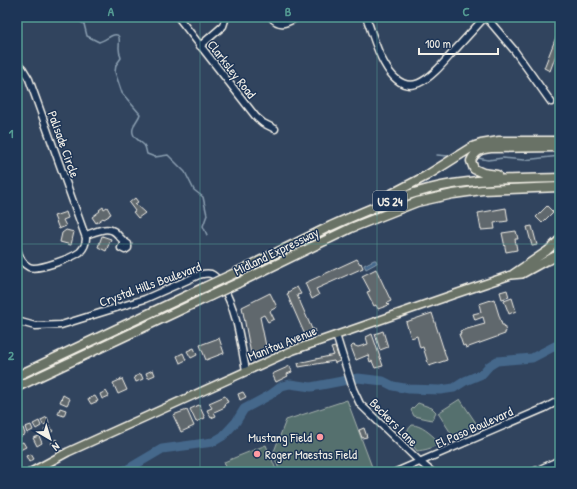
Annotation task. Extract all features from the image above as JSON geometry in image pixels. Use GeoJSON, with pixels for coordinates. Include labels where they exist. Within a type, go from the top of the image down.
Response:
{"type":"FeatureCollection","features":[{"type":"Feature","properties":{"kind":"highway"},"geometry":{"type":"LineString","coordinates":[[311,236],[420,180],[472,147],[499,141],[560,141]]}},
{"type":"Feature","properties":{"kind":"highway"},"geometry":{"type":"LineString","coordinates":[[549,178],[517,174],[489,175],[474,169],[472,159],[477,152],[491,148],[560,147]]}},
{"type":"Feature","properties":{"kind":"highway","name":"Midland Expressway"},"geometry":{"type":"LineString","coordinates":[[17,376],[311,236],[374,207],[400,197],[456,183],[483,180],[560,178]]}},
{"type":"Feature","properties":{"kind":"highway","name":"Midland Expressway"},"geometry":{"type":"LineString","coordinates":[[17,387],[351,228],[416,202],[440,196],[482,190],[560,187]]}},
{"type":"Feature","properties":{"kind":"highway"},"geometry":{"type":"LineString","coordinates":[[549,260],[560,253]]}},
{"type":"Feature","properties":{"kind":"main road","name":"Manitou Avenue"},"geometry":{"type":"LineString","coordinates":[[511,275],[539,257],[560,239]]}},
{"type":"Feature","properties":{"kind":"main road","name":"Manitou Avenue"},"geometry":{"type":"LineString","coordinates":[[31,472],[68,452],[246,370],[292,351],[511,275],[522,274],[549,260]]}},
{"type":"Feature","properties":{"kind":"street","name":"Clarksley Road"},"geometry":{"type":"LineString","coordinates":[[178,17],[256,117],[263,123],[275,129]]}},
{"type":"Feature","properties":{"kind":"street"},"geometry":{"type":"LineString","coordinates":[[200,46],[224,26],[226,17]]}},
{"type":"Feature","properties":{"kind":"street"},"geometry":{"type":"LineString","coordinates":[[271,17],[277,23],[283,24],[298,17]]}},
{"type":"Feature","properties":{"kind":"street"},"geometry":{"type":"LineString","coordinates":[[366,17],[382,58],[388,69],[399,81],[404,84],[414,85],[425,81],[436,72],[486,17],[514,50],[551,102]]}},
{"type":"Feature","properties":{"kind":"street","name":"Palisade Circle"},"geometry":{"type":"LineString","coordinates":[[17,62],[29,79],[86,235]]}},
{"type":"Feature","properties":{"kind":"street"},"geometry":{"type":"LineString","coordinates":[[17,249],[21,260],[25,264],[33,268],[40,268],[78,254],[86,244],[86,235],[104,229],[110,229],[116,233],[123,243]]}},
{"type":"Feature","properties":{"kind":"street","name":"Crystal Hills Boulevard"},"geometry":{"type":"LineString","coordinates":[[17,321],[35,326],[61,325],[145,299],[198,275],[207,273],[212,274],[221,284],[232,308],[238,325],[246,370]]}},
{"type":"Feature","properties":{"kind":"street","name":"Beckers Lane"},"geometry":{"type":"LineString","coordinates":[[336,335],[353,389],[362,405],[432,472]]}},
{"type":"Feature","properties":{"kind":"street","name":"El Paso Boulevard"},"geometry":{"type":"LineString","coordinates":[[396,472],[545,408],[560,400]]}},
{"type":"Feature","properties":{"kind":"street"},"geometry":{"type":"LineString","coordinates":[[533,472],[558,461],[560,470]]}},
{"type":"Feature","properties":{"kind":"green space"},"geometry":{"type":"Polygon","coordinates":[[[460,399],[476,423],[454,438],[438,413],[460,399]]]}},
{"type":"Feature","properties":{"kind":"green space","name":"Mustang Field"},"geometry":{"type":"Polygon","coordinates":[[[347,400],[372,467],[370,472],[280,472],[273,454],[286,420],[347,400]]]}},
{"type":"Feature","properties":{"kind":"green space"},"geometry":{"type":"Polygon","coordinates":[[[418,403],[432,408],[436,412],[432,420],[414,416],[411,410],[418,403]]]}},
{"type":"Feature","properties":{"kind":"green space"},"geometry":{"type":"Polygon","coordinates":[[[412,425],[419,426],[429,433],[437,440],[437,444],[425,450],[417,451],[406,436],[406,432],[412,425]]]}},
{"type":"Feature","properties":{"kind":"green space","name":"Roger Maestas Field"},"geometry":{"type":"Polygon","coordinates":[[[266,445],[277,472],[228,472],[224,462],[266,445]]]}},
{"type":"Feature","properties":{"kind":"water"},"geometry":{"type":"Polygon","coordinates":[[[376,260],[377,263],[366,269],[364,265],[376,260]]]}},
{"type":"Feature","properties":{"kind":"building"},"geometry":{"type":"Polygon","coordinates":[[[556,37],[560,39],[560,44],[550,71],[544,68],[556,37]]]}},
{"type":"Feature","properties":{"kind":"building"},"geometry":{"type":"Polygon","coordinates":[[[135,198],[138,202],[135,204],[145,213],[138,218],[133,212],[135,211],[129,203],[135,198]]]}},
{"type":"Feature","properties":{"kind":"building"},"geometry":{"type":"Polygon","coordinates":[[[547,206],[553,212],[542,223],[536,217],[547,206]]]}},
{"type":"Feature","properties":{"kind":"building"},"geometry":{"type":"Polygon","coordinates":[[[103,207],[104,209],[107,207],[111,214],[96,223],[92,217],[103,207]]]}},
{"type":"Feature","properties":{"kind":"building"},"geometry":{"type":"Polygon","coordinates":[[[506,208],[508,221],[494,223],[495,229],[481,230],[478,213],[506,208]]]}},
{"type":"Feature","properties":{"kind":"building"},"geometry":{"type":"Polygon","coordinates":[[[66,212],[68,218],[63,220],[66,226],[59,229],[54,216],[66,212]]]}},
{"type":"Feature","properties":{"kind":"building"},"geometry":{"type":"Polygon","coordinates":[[[532,226],[537,245],[532,246],[527,227],[532,226]]]}},
{"type":"Feature","properties":{"kind":"building"},"geometry":{"type":"Polygon","coordinates":[[[66,230],[74,232],[71,245],[60,242],[62,233],[66,230]]]}},
{"type":"Feature","properties":{"kind":"building"},"geometry":{"type":"Polygon","coordinates":[[[516,231],[518,239],[515,239],[517,250],[506,252],[502,233],[516,231]]]}},
{"type":"Feature","properties":{"kind":"building"},"geometry":{"type":"Polygon","coordinates":[[[102,236],[111,239],[106,251],[98,247],[102,236]]]}},
{"type":"Feature","properties":{"kind":"building"},"geometry":{"type":"Polygon","coordinates":[[[357,259],[363,268],[316,289],[319,295],[312,299],[305,283],[357,259]]]}},
{"type":"Feature","properties":{"kind":"building"},"geometry":{"type":"Polygon","coordinates":[[[376,269],[391,301],[387,303],[389,305],[378,309],[376,305],[374,306],[367,292],[370,291],[362,276],[376,269]]]}},
{"type":"Feature","properties":{"kind":"building"},"geometry":{"type":"Polygon","coordinates":[[[297,287],[301,294],[297,295],[312,329],[314,329],[315,332],[308,336],[308,334],[305,335],[287,294],[297,287]]]}},
{"type":"Feature","properties":{"kind":"building"},"geometry":{"type":"Polygon","coordinates":[[[507,290],[509,297],[502,299],[500,292],[507,290]]]}},
{"type":"Feature","properties":{"kind":"building"},"geometry":{"type":"Polygon","coordinates":[[[270,293],[277,307],[270,311],[274,319],[268,322],[264,315],[260,317],[267,351],[251,354],[242,307],[270,293]]]}},
{"type":"Feature","properties":{"kind":"building"},"geometry":{"type":"Polygon","coordinates":[[[512,298],[516,311],[509,314],[504,301],[512,298]]]}},
{"type":"Feature","properties":{"kind":"building"},"geometry":{"type":"Polygon","coordinates":[[[494,299],[502,325],[504,325],[506,332],[505,334],[466,348],[465,345],[463,346],[459,334],[461,334],[460,331],[485,324],[483,317],[475,320],[473,314],[481,312],[479,304],[494,299]]]}},
{"type":"Feature","properties":{"kind":"building"},"geometry":{"type":"Polygon","coordinates":[[[432,313],[447,360],[429,366],[423,347],[420,348],[417,336],[411,338],[406,322],[432,313]]]}},
{"type":"Feature","properties":{"kind":"building"},"geometry":{"type":"Polygon","coordinates":[[[383,331],[388,347],[380,350],[375,334],[383,331]]]}},
{"type":"Feature","properties":{"kind":"building"},"geometry":{"type":"Polygon","coordinates":[[[372,334],[383,366],[375,368],[372,361],[370,362],[368,355],[356,360],[351,347],[353,345],[358,347],[368,344],[366,337],[372,334]]]}},
{"type":"Feature","properties":{"kind":"building"},"geometry":{"type":"Polygon","coordinates":[[[219,338],[224,353],[206,360],[200,345],[219,338]]]}},
{"type":"Feature","properties":{"kind":"building"},"geometry":{"type":"Polygon","coordinates":[[[335,347],[340,361],[335,363],[334,361],[299,367],[298,363],[334,355],[331,348],[335,347]]]}},
{"type":"Feature","properties":{"kind":"building"},"geometry":{"type":"Polygon","coordinates":[[[194,348],[197,355],[191,358],[187,351],[194,348]]]}},
{"type":"Feature","properties":{"kind":"building"},"geometry":{"type":"Polygon","coordinates":[[[183,353],[186,360],[180,363],[177,356],[183,353]]]}},
{"type":"Feature","properties":{"kind":"building"},"geometry":{"type":"Polygon","coordinates":[[[290,366],[292,372],[287,374],[288,376],[276,382],[272,374],[290,366]]]}},
{"type":"Feature","properties":{"kind":"building"},"geometry":{"type":"Polygon","coordinates":[[[153,370],[155,375],[148,378],[146,373],[153,370]]]}},
{"type":"Feature","properties":{"kind":"building"},"geometry":{"type":"Polygon","coordinates":[[[141,374],[143,379],[136,382],[134,377],[141,374]]]}},
{"type":"Feature","properties":{"kind":"building"},"geometry":{"type":"Polygon","coordinates":[[[122,379],[127,390],[118,394],[113,383],[122,379]]]}},
{"type":"Feature","properties":{"kind":"building"},"geometry":{"type":"Polygon","coordinates":[[[106,391],[109,396],[102,399],[100,394],[106,391]]]}},
{"type":"Feature","properties":{"kind":"building"},"geometry":{"type":"Polygon","coordinates":[[[243,392],[246,397],[240,400],[238,394],[243,392]]]}},
{"type":"Feature","properties":{"kind":"building"},"geometry":{"type":"Polygon","coordinates":[[[63,395],[70,399],[67,405],[60,402],[63,395]]]}},
{"type":"Feature","properties":{"kind":"building"},"geometry":{"type":"Polygon","coordinates":[[[95,396],[98,401],[91,404],[88,399],[95,396]]]}},
{"type":"Feature","properties":{"kind":"building"},"geometry":{"type":"Polygon","coordinates":[[[225,396],[228,402],[224,404],[225,407],[214,412],[216,416],[211,418],[207,410],[212,408],[209,403],[225,396]]]}},
{"type":"Feature","properties":{"kind":"building"},"geometry":{"type":"Polygon","coordinates":[[[199,405],[205,418],[196,422],[190,409],[199,405]]]}},
{"type":"Feature","properties":{"kind":"building"},"geometry":{"type":"Polygon","coordinates":[[[60,408],[66,410],[64,416],[58,414],[60,408]]]}},
{"type":"Feature","properties":{"kind":"building"},"geometry":{"type":"Polygon","coordinates":[[[187,410],[194,426],[181,432],[173,415],[187,410]]]}},
{"type":"Feature","properties":{"kind":"building"},"geometry":{"type":"Polygon","coordinates":[[[47,417],[49,423],[43,425],[41,420],[47,417]]]}},
{"type":"Feature","properties":{"kind":"building"},"geometry":{"type":"Polygon","coordinates":[[[39,421],[41,426],[36,429],[33,424],[39,421]]]}},
{"type":"Feature","properties":{"kind":"building"},"geometry":{"type":"Polygon","coordinates":[[[31,425],[33,430],[27,433],[25,427],[31,425]]]}},
{"type":"Feature","properties":{"kind":"building"},"geometry":{"type":"Polygon","coordinates":[[[49,426],[53,431],[48,435],[44,430],[49,426]]]}},
{"type":"Feature","properties":{"kind":"building"},"geometry":{"type":"Polygon","coordinates":[[[23,428],[25,434],[20,437],[17,431],[23,428]]]}},
{"type":"Feature","properties":{"kind":"building"},"geometry":{"type":"Polygon","coordinates":[[[364,428],[367,437],[362,438],[359,430],[364,428]]]}},
{"type":"Feature","properties":{"kind":"building"},"geometry":{"type":"Polygon","coordinates":[[[39,436],[42,443],[37,446],[33,438],[39,436]]]}},
{"type":"Feature","properties":{"kind":"building"},"geometry":{"type":"Polygon","coordinates":[[[56,439],[60,445],[55,448],[51,443],[56,439]]]}},
{"type":"Feature","properties":{"kind":"building"},"geometry":{"type":"Polygon","coordinates":[[[23,442],[26,447],[20,450],[17,444],[23,442]]]}},
{"type":"Feature","properties":{"kind":"building"},"geometry":{"type":"Polygon","coordinates":[[[31,454],[34,459],[29,462],[26,456],[31,454]]]}},
{"type":"Feature","properties":{"kind":"waterway"},"geometry":{"type":"LineString","coordinates":[[73,17],[84,24],[87,36],[99,42],[111,36],[118,36],[121,58],[116,65],[115,72],[122,93],[140,114],[133,129],[134,135],[145,146],[147,154],[155,157],[168,155],[185,172],[194,190],[203,197],[207,215],[203,226],[207,235]]}},
{"type":"Feature","properties":{"kind":"waterway"},"geometry":{"type":"LineString","coordinates":[[437,155],[448,156]]}},
{"type":"Feature","properties":{"kind":"waterway"},"geometry":{"type":"LineString","coordinates":[[478,158],[488,160],[503,158],[524,160],[560,156]]}},
{"type":"Feature","properties":{"kind":"waterway"},"geometry":{"type":"LineString","coordinates":[[118,472],[128,469],[162,449],[213,442],[223,436],[236,422],[244,409],[270,395],[282,386],[290,384],[311,387],[358,378],[383,381],[393,386],[409,389],[440,390],[454,388],[465,381],[482,374],[489,366],[497,361],[532,358],[560,345]]}},
{"type":"Feature","properties":{"kind":"place","name":"Mustang Field"},"geometry":{"type":"Point","coordinates":[320,437]}},
{"type":"Feature","properties":{"kind":"place","name":"Roger Maestas Field"},"geometry":{"type":"Point","coordinates":[257,454]}}]}
